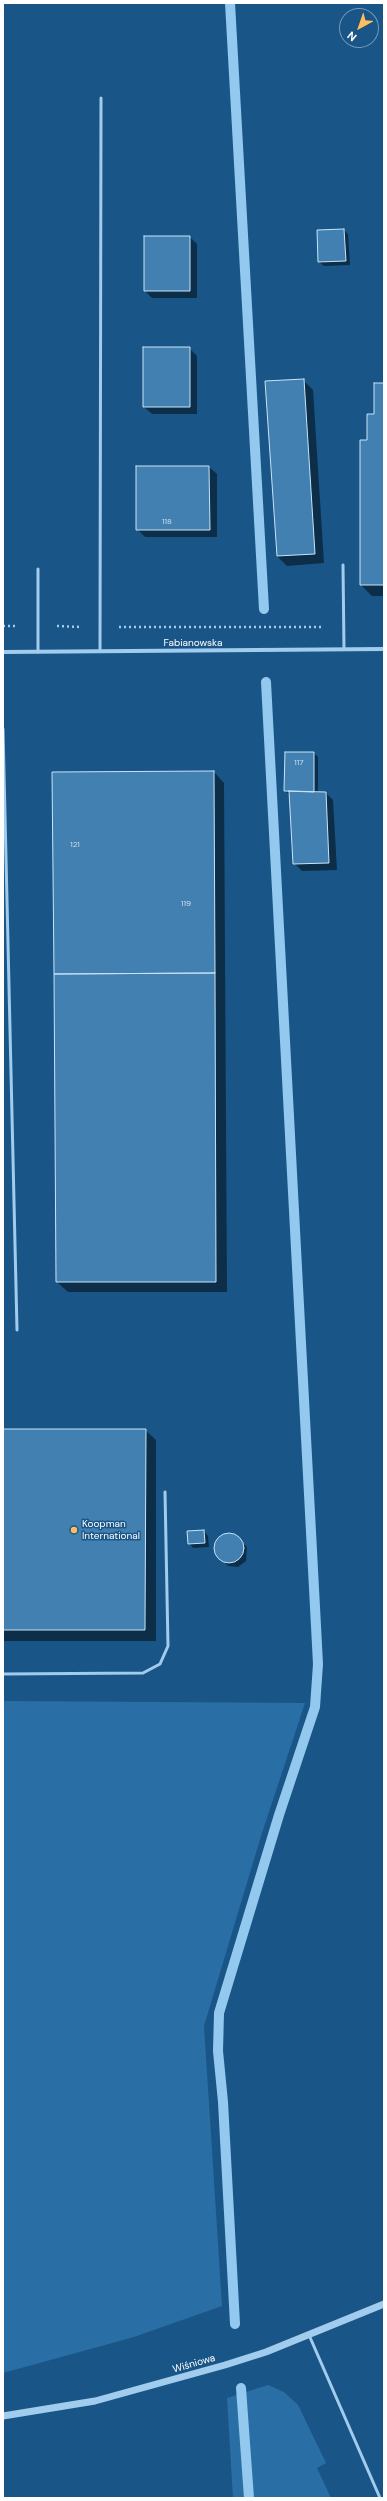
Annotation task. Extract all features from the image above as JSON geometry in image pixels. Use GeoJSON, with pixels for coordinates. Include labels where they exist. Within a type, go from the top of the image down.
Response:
{"type":"FeatureCollection","features":[{"type":"Feature","properties":{"kind":"street","name":"Fabianowska"},"geometry":{"type":"LineString","coordinates":[[3,652],[384,649]]}},
{"type":"Feature","properties":{"kind":"street","name":"Wiśniowa"},"geometry":{"type":"LineString","coordinates":[[3,2416],[95,2402],[137,2391],[259,2354],[384,2304]]}},
{"type":"Feature","properties":{"kind":"lane"},"geometry":{"type":"LineString","coordinates":[[100,651],[98,627],[101,98]]}},
{"type":"Feature","properties":{"kind":"lane"},"geometry":{"type":"LineString","coordinates":[[343,565],[344,649]]}},
{"type":"Feature","properties":{"kind":"lane"},"geometry":{"type":"LineString","coordinates":[[38,569],[38,652]]}},
{"type":"Feature","properties":{"kind":"lane"},"geometry":{"type":"LineString","coordinates":[[3,729],[17,1330]]}},
{"type":"Feature","properties":{"kind":"lane"},"geometry":{"type":"LineString","coordinates":[[3,1674],[143,1673],[160,1664],[168,1646],[165,1492]]}},
{"type":"Feature","properties":{"kind":"lane"},"geometry":{"type":"LineString","coordinates":[[309,2335],[380,2498]]}},
{"type":"Feature","properties":{"kind":"path"},"geometry":{"type":"LineString","coordinates":[[3,626],[343,627]]}},
{"type":"Feature","properties":{"kind":"shaded area"},"geometry":{"type":"Polygon","coordinates":[[[3,1701],[305,1703],[261,1836],[204,2026],[222,2306],[134,2337],[3,2373],[3,1701]]]}},
{"type":"Feature","properties":{"kind":"shaded area"},"geometry":{"type":"Polygon","coordinates":[[[268,2385],[284,2392],[298,2405],[326,2463],[317,2468],[331,2498],[233,2498],[227,2398],[268,2385]]]}},
{"type":"Feature","properties":{"kind":"building"},"geometry":{"type":"Polygon","coordinates":[[[344,229],[346,261],[318,262],[317,230],[344,229]]]}},
{"type":"Feature","properties":{"kind":"building"},"geometry":{"type":"Polygon","coordinates":[[[144,236],[190,236],[190,291],[144,291],[144,236]]]}},
{"type":"Feature","properties":{"kind":"building"},"geometry":{"type":"Polygon","coordinates":[[[143,347],[190,347],[190,407],[143,407],[143,347]]]}},
{"type":"Feature","properties":{"kind":"building"},"geometry":{"type":"Polygon","coordinates":[[[304,379],[315,554],[277,556],[265,381],[304,379]]]}},
{"type":"Feature","properties":{"kind":"building"},"geometry":{"type":"Polygon","coordinates":[[[374,383],[384,383],[384,585],[360,585],[360,440],[367,440],[367,414],[374,414],[374,383]]]}},
{"type":"Feature","properties":{"kind":"building"},"geometry":{"type":"Polygon","coordinates":[[[136,466],[209,466],[210,530],[136,530],[136,466]]]}},
{"type":"Feature","properties":{"kind":"building"},"geometry":{"type":"Polygon","coordinates":[[[285,752],[314,752],[314,792],[284,791],[285,752]]]}},
{"type":"Feature","properties":{"kind":"building"},"geometry":{"type":"Polygon","coordinates":[[[214,771],[215,973],[54,974],[52,772],[214,771]]]}},
{"type":"Feature","properties":{"kind":"building"},"geometry":{"type":"Polygon","coordinates":[[[289,791],[326,792],[329,863],[293,864],[289,791]]]}},
{"type":"Feature","properties":{"kind":"building"},"geometry":{"type":"Polygon","coordinates":[[[215,973],[216,1282],[56,1282],[54,974],[215,973]]]}},
{"type":"Feature","properties":{"kind":"building","name":"Koopman International"},"geometry":{"type":"Polygon","coordinates":[[[3,1429],[146,1429],[145,1630],[3,1630],[3,1429]]]}},
{"type":"Feature","properties":{"kind":"building"},"geometry":{"type":"Polygon","coordinates":[[[204,1530],[205,1543],[188,1544],[187,1531],[204,1530]]]}},
{"type":"Feature","properties":{"kind":"building"},"geometry":{"type":"Polygon","coordinates":[[[229,1533],[240,1537],[244,1548],[240,1559],[229,1563],[218,1559],[214,1548],[218,1537],[229,1533]]]}},
{"type":"Feature","properties":{"kind":"waterway"},"geometry":{"type":"LineString","coordinates":[[230,3],[264,609]]}},
{"type":"Feature","properties":{"kind":"waterway"},"geometry":{"type":"LineString","coordinates":[[235,2324],[223,2102],[218,2051],[219,2013],[279,1815],[315,1707],[318,1664],[266,682]]}},
{"type":"Feature","properties":{"kind":"waterway"},"geometry":{"type":"LineString","coordinates":[[241,2388],[249,2498]]}},
{"type":"Feature","properties":{"kind":"place","name":"Koopman International"},"geometry":{"type":"Point","coordinates":[74,1530]}}]}
